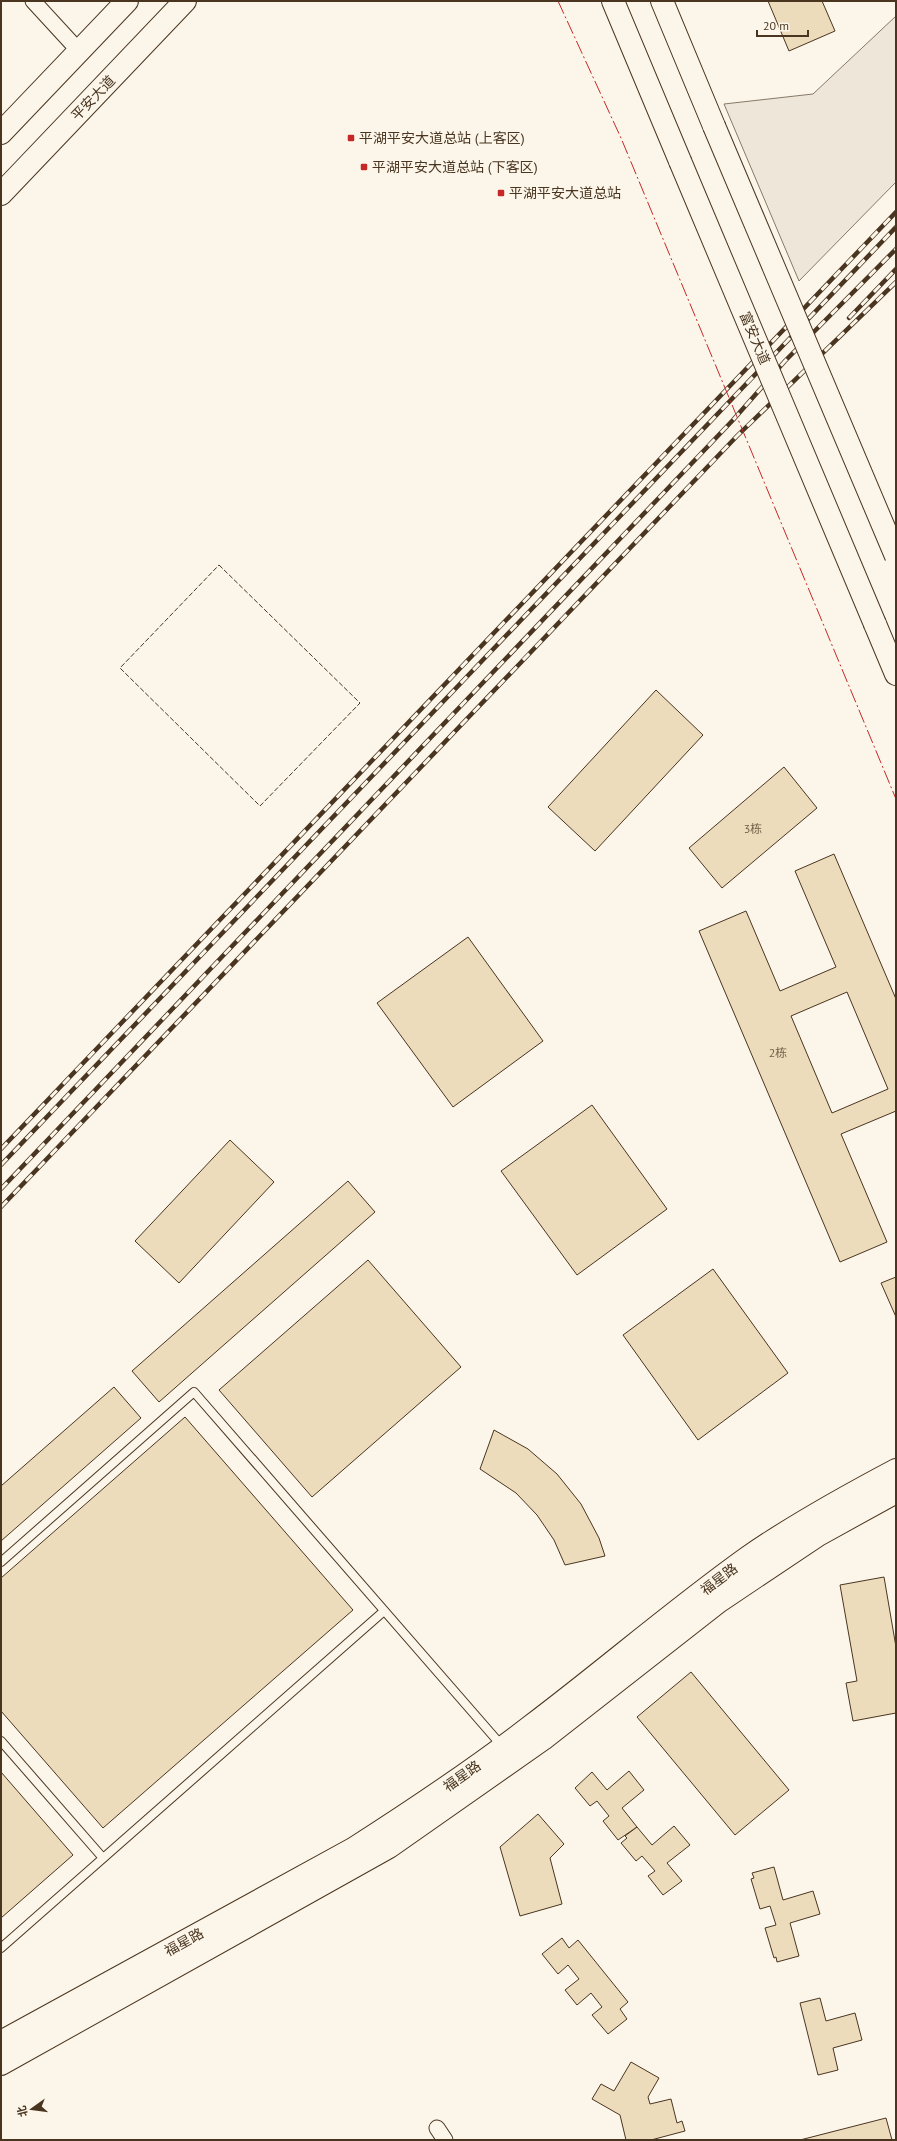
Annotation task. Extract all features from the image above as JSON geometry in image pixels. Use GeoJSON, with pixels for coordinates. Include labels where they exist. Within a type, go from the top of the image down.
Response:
{"type":"FeatureCollection","features":[{"type":"Feature","properties":{"kind":"street"},"geometry":{"type":"LineString","coordinates":[[33,1],[79,51]]}},
{"type":"Feature","properties":{"kind":"street"},"geometry":{"type":"LineString","coordinates":[[1,133],[127,1]]}},
{"type":"Feature","properties":{"kind":"street","name":"平安大道"},"geometry":{"type":"LineString","coordinates":[[1,194],[185,1]]}},
{"type":"Feature","properties":{"kind":"street","name":"富安大道"},"geometry":{"type":"LineString","coordinates":[[613,1],[896,674]]}},
{"type":"Feature","properties":{"kind":"street"},"geometry":{"type":"LineString","coordinates":[[662,1],[896,556]]}},
{"type":"Feature","properties":{"kind":"street","name":"福星路"},"geometry":{"type":"LineString","coordinates":[[1,2064],[356,1866],[434,1817],[748,1558],[805,1521],[896,1470]]}},
{"type":"Feature","properties":{"kind":"street","name":"福星路"},"geometry":{"type":"LineString","coordinates":[[1,2042],[353,1849],[509,1754],[718,1602],[818,1535],[896,1492]]}},
{"type":"Feature","properties":{"kind":"lane"},"geometry":{"type":"LineString","coordinates":[[1,1562],[194,1392],[509,1754]]}},
{"type":"Feature","properties":{"kind":"lane"},"geometry":{"type":"LineString","coordinates":[[1,1948],[384,1611]]}},
{"type":"Feature","properties":{"kind":"lane"},"geometry":{"type":"LineString","coordinates":[[1,1741],[103,1858]]}},
{"type":"Feature","properties":{"kind":"shaded area"},"geometry":{"type":"Polygon","coordinates":[[[896,16],[896,182],[799,281],[724,104],[813,94],[896,16]]]}},
{"type":"Feature","properties":{"kind":"building"},"geometry":{"type":"Polygon","coordinates":[[[768,1],[822,1],[835,31],[789,51],[768,1]]]}},
{"type":"Feature","properties":{"kind":"building"},"geometry":{"type":"Polygon","coordinates":[[[656,690],[703,735],[595,851],[548,807],[656,690]]]}},
{"type":"Feature","properties":{"kind":"building"},"geometry":{"type":"Polygon","coordinates":[[[784,767],[817,808],[722,888],[689,848],[784,767]]]}},
{"type":"Feature","properties":{"kind":"building"},"geometry":{"type":"Polygon","coordinates":[[[834,854],[896,999],[896,1111],[841,1134],[887,1242],[840,1262],[699,931],[746,911],[780,991],[836,967],[795,871],[834,854]],[[847,992],[791,1016],[832,1113],[888,1089],[847,992]]]}},
{"type":"Feature","properties":{"kind":"building"},"geometry":{"type":"Polygon","coordinates":[[[468,937],[543,1041],[453,1107],[377,1003],[468,937]]]}},
{"type":"Feature","properties":{"kind":"building"},"geometry":{"type":"Polygon","coordinates":[[[592,1105],[667,1209],[577,1275],[501,1171],[592,1105]]]}},
{"type":"Feature","properties":{"kind":"building"},"geometry":{"type":"Polygon","coordinates":[[[230,1140],[274,1182],[179,1283],[135,1241],[230,1140]]]}},
{"type":"Feature","properties":{"kind":"building"},"geometry":{"type":"Polygon","coordinates":[[[348,1181],[375,1212],[159,1402],[132,1371],[348,1181]]]}},
{"type":"Feature","properties":{"kind":"building"},"geometry":{"type":"Polygon","coordinates":[[[368,1260],[461,1367],[312,1497],[219,1390],[368,1260]]]}},
{"type":"Feature","properties":{"kind":"building"},"geometry":{"type":"Polygon","coordinates":[[[713,1269],[788,1373],[698,1440],[623,1335],[713,1269]]]}},
{"type":"Feature","properties":{"kind":"building"},"geometry":{"type":"Polygon","coordinates":[[[896,1277],[896,1317],[881,1283],[896,1277]]]}},
{"type":"Feature","properties":{"kind":"building"},"geometry":{"type":"Polygon","coordinates":[[[114,1387],[141,1418],[1,1541],[1,1486],[114,1387]]]}},
{"type":"Feature","properties":{"kind":"building"},"geometry":{"type":"Polygon","coordinates":[[[185,1417],[353,1610],[103,1828],[1,1711],[1,1578],[185,1417]]]}},
{"type":"Feature","properties":{"kind":"building"},"geometry":{"type":"Polygon","coordinates":[[[494,1430],[528,1449],[557,1474],[581,1504],[599,1538],[605,1556],[565,1565],[554,1540],[537,1515],[516,1493],[480,1469],[494,1430]]]}},
{"type":"Feature","properties":{"kind":"building"},"geometry":{"type":"Polygon","coordinates":[[[884,1577],[896,1647],[896,1713],[853,1721],[846,1683],[857,1681],[840,1585],[884,1577]]]}},
{"type":"Feature","properties":{"kind":"building"},"geometry":{"type":"Polygon","coordinates":[[[691,1672],[789,1790],[735,1835],[637,1717],[691,1672]]]}},
{"type":"Feature","properties":{"kind":"building"},"geometry":{"type":"Polygon","coordinates":[[[629,1771],[644,1790],[622,1808],[637,1827],[618,1840],[603,1821],[609,1816],[597,1801],[590,1806],[575,1788],[592,1772],[607,1790],[629,1771]]]}},
{"type":"Feature","properties":{"kind":"building"},"geometry":{"type":"Polygon","coordinates":[[[1,1772],[73,1855],[1,1918],[1,1772]]]}},
{"type":"Feature","properties":{"kind":"building"},"geometry":{"type":"Polygon","coordinates":[[[538,1814],[564,1844],[550,1858],[562,1904],[520,1916],[500,1847],[538,1814]]]}},
{"type":"Feature","properties":{"kind":"building"},"geometry":{"type":"Polygon","coordinates":[[[674,1826],[690,1845],[667,1863],[682,1881],[663,1895],[648,1876],[655,1871],[642,1856],[636,1861],[621,1843],[627,1838],[625,1836],[637,1827],[652,1845],[674,1826]]]}},
{"type":"Feature","properties":{"kind":"building"},"geometry":{"type":"Polygon","coordinates":[[[774,1867],[783,1900],[813,1891],[820,1914],[790,1923],[799,1956],[777,1962],[776,1957],[774,1958],[765,1928],[776,1925],[770,1906],[760,1909],[751,1879],[754,1878],[752,1873],[774,1867]]]}},
{"type":"Feature","properties":{"kind":"building"},"geometry":{"type":"Polygon","coordinates":[[[562,1938],[569,1948],[578,1940],[628,2002],[620,2009],[627,2019],[608,2034],[592,2015],[602,2007],[591,1993],[577,2005],[565,1990],[579,1979],[568,1965],[558,1974],[542,1954],[562,1938]]]}},
{"type":"Feature","properties":{"kind":"building"},"geometry":{"type":"Polygon","coordinates":[[[820,1998],[826,2021],[855,2013],[862,2040],[833,2048],[838,2070],[818,2075],[800,2003],[820,1998]]]}},
{"type":"Feature","properties":{"kind":"building"},"geometry":{"type":"Polygon","coordinates":[[[631,2062],[659,2078],[648,2097],[650,2104],[671,2099],[677,2123],[682,2121],[685,2131],[651,2140],[626,2140],[620,2115],[592,2099],[601,2084],[614,2091],[631,2062]]]}},
{"type":"Feature","properties":{"kind":"building"},"geometry":{"type":"Polygon","coordinates":[[[886,2118],[892,2140],[800,2140],[886,2118]]]}},
{"type":"Feature","properties":{"kind":"railway"},"geometry":{"type":"LineString","coordinates":[[1,1149],[896,212]]}},
{"type":"Feature","properties":{"kind":"railway"},"geometry":{"type":"LineString","coordinates":[[1,1165],[896,227]]}},
{"type":"Feature","properties":{"kind":"railway"},"geometry":{"type":"LineString","coordinates":[[1,1189],[733,420],[785,361],[896,249]]}},
{"type":"Feature","properties":{"kind":"railway"},"geometry":{"type":"LineString","coordinates":[[849,318],[896,269]]}},
{"type":"Feature","properties":{"kind":"railway"},"geometry":{"type":"LineString","coordinates":[[1,1207],[737,436],[896,282]]}},
{"type":"Feature","properties":{"kind":"fence"},"geometry":{"type":"LineString","coordinates":[[219,565],[360,703],[260,806],[120,668],[219,565]]}},
{"type":"Feature","properties":{"kind":"power"},"geometry":{"type":"LineString","coordinates":[[558,1],[621,138],[896,799]]}},
{"type":"Feature","properties":{"kind":"place","name":"平湖平安大道总站 (上客区)"},"geometry":{"type":"Point","coordinates":[351,138]}},
{"type":"Feature","properties":{"kind":"place","name":"平湖平安大道总站 (下客区)"},"geometry":{"type":"Point","coordinates":[364,167]}},
{"type":"Feature","properties":{"kind":"place","name":"平湖平安大道总站"},"geometry":{"type":"Point","coordinates":[501,193]}}]}
